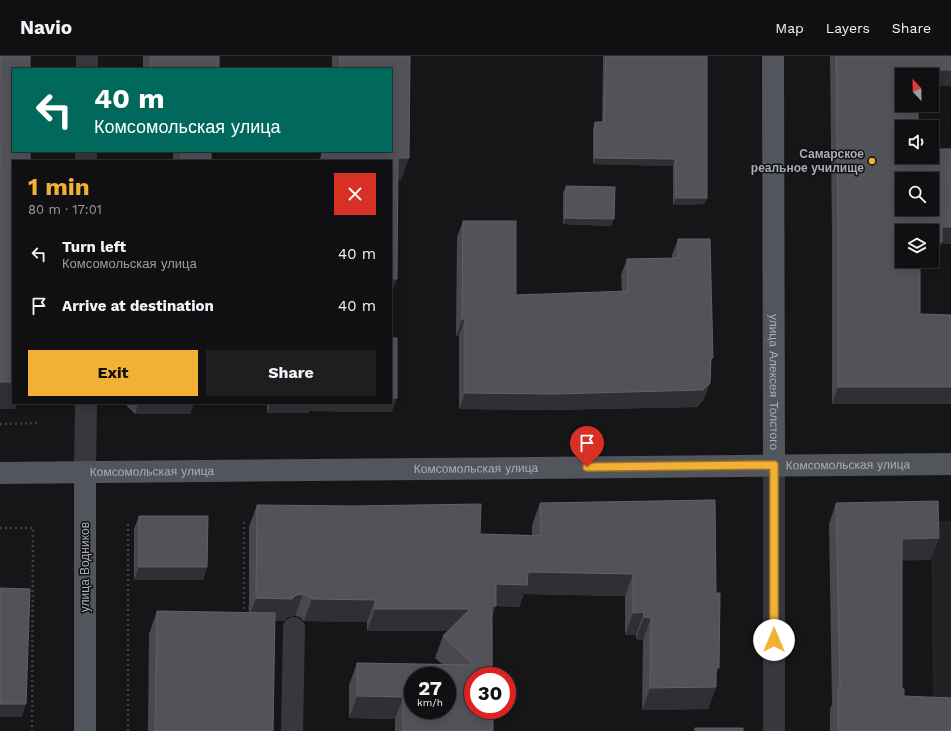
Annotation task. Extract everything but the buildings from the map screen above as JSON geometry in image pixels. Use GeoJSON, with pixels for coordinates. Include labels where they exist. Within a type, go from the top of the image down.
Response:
{"type":"FeatureCollection","features":[{"type":"Feature","properties":{"kind":"main road","name":"улица Алексея Толстого"},"geometry":{"type":"LineString","coordinates":[[773,56],[774,465]]}},
{"type":"Feature","properties":{"kind":"main road","name":"Комсомольская улица"},"geometry":{"type":"LineString","coordinates":[[0,473],[951,464]]}},
{"type":"Feature","properties":{"kind":"main road","name":"улица Водников"},"geometry":{"type":"LineString","coordinates":[[85,472],[85,731]]}},
{"type":"Feature","properties":{"kind":"street"},"geometry":{"type":"LineString","coordinates":[[87,56],[87,68]]}},
{"type":"Feature","properties":{"kind":"street","name":"улица Водников"},"geometry":{"type":"LineString","coordinates":[[85,472],[86,404]]}},
{"type":"Feature","properties":{"kind":"street","name":"улица Алексея Толстого"},"geometry":{"type":"LineString","coordinates":[[774,465],[774,731]]}},
{"type":"Feature","properties":{"kind":"street"},"geometry":{"type":"LineString","coordinates":[[292,731],[294,628]]}},
{"type":"Feature","properties":{"kind":"path"},"geometry":{"type":"LineString","coordinates":[[0,424],[38,423]]}},
{"type":"Feature","properties":{"kind":"path"},"geometry":{"type":"LineString","coordinates":[[128,524],[128,731]]}},
{"type":"Feature","properties":{"kind":"path"},"geometry":{"type":"LineString","coordinates":[[0,528],[33,528],[32,731]]}},
{"type":"Feature","properties":{"kind":"shaded area"},"geometry":{"type":"Polygon","coordinates":[[[931,521],[951,521],[951,716],[933,717],[931,521]]]}},
{"type":"Feature","properties":{"kind":"place","name":"Самарское реальное училище"},"geometry":{"type":"Point","coordinates":[872,161]}},
{"type":"Feature","properties":{"kind":"route"},"geometry":{"type":"LineString","coordinates":[[587,467],[774,465],[774,640]]}}]}
